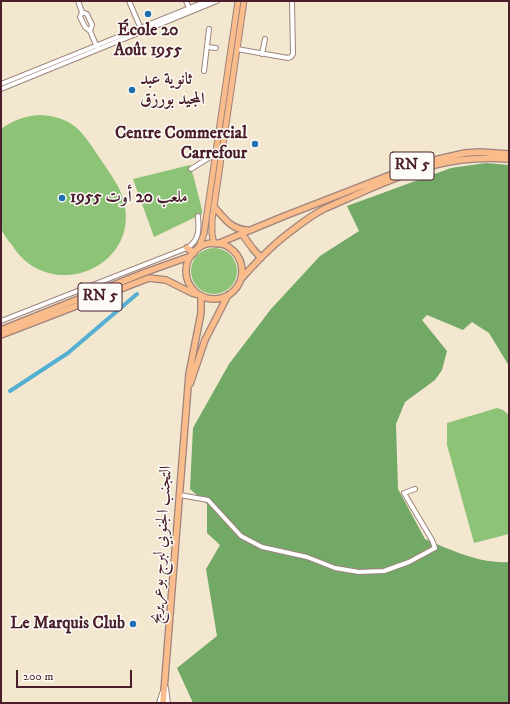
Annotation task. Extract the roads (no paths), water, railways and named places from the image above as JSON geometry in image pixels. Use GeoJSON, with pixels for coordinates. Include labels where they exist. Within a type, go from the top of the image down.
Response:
{"type":"FeatureCollection","features":[{"type":"Feature","properties":{"kind":"highway","name":"RN 5"},"geometry":{"type":"LineString","coordinates":[[216,244],[319,202],[421,163],[465,153],[480,152],[509,154]]}},
{"type":"Feature","properties":{"kind":"highway","name":"RN 5"},"geometry":{"type":"LineString","coordinates":[[241,279],[261,258],[293,230],[323,209],[400,176],[442,162],[478,158],[509,159]]}},
{"type":"Feature","properties":{"kind":"highway"},"geometry":{"type":"LineString","coordinates":[[214,207],[225,221],[232,226],[243,230],[250,230]]}},
{"type":"Feature","properties":{"kind":"highway"},"geometry":{"type":"LineString","coordinates":[[242,234],[261,258]]}},
{"type":"Feature","properties":{"kind":"highway"},"geometry":{"type":"LineString","coordinates":[[216,244],[229,248],[236,255],[242,266],[241,279],[236,288],[228,295],[213,299],[200,295],[192,288],[188,279],[188,265],[195,253],[206,245],[216,244]]}},
{"type":"Feature","properties":{"kind":"highway"},"geometry":{"type":"LineString","coordinates":[[187,248],[195,253]]}},
{"type":"Feature","properties":{"kind":"highway","name":"RN 5"},"geometry":{"type":"LineString","coordinates":[[1,330],[195,253]]}},
{"type":"Feature","properties":{"kind":"highway","name":"RN 5"},"geometry":{"type":"LineString","coordinates":[[1,335],[149,278],[159,278],[170,281],[192,293],[200,295]]}},
{"type":"Feature","properties":{"kind":"highway","name":"التجنب الجنوبي لبرج بوعريريج"},"geometry":{"type":"LineString","coordinates":[[163,703],[189,374],[201,312],[200,295]]}},
{"type":"Feature","properties":{"kind":"highway","name":"التجنب الجنوبي لبرج بوعريريج"},"geometry":{"type":"LineString","coordinates":[[188,388],[205,340],[228,295]]}},
{"type":"Feature","properties":{"kind":"main road"},"geometry":{"type":"LineString","coordinates":[[216,244],[211,228],[218,155],[238,1]]}},
{"type":"Feature","properties":{"kind":"main road"},"geometry":{"type":"LineString","coordinates":[[195,253],[204,234],[237,49],[244,1]]}},
{"type":"Feature","properties":{"kind":"street"},"geometry":{"type":"LineString","coordinates":[[78,1],[82,12],[80,17],[85,27],[90,31],[97,48]]}},
{"type":"Feature","properties":{"kind":"street"},"geometry":{"type":"LineString","coordinates":[[129,1],[141,30]]}},
{"type":"Feature","properties":{"kind":"street"},"geometry":{"type":"LineString","coordinates":[[186,1],[190,10]]}},
{"type":"Feature","properties":{"kind":"street"},"geometry":{"type":"LineString","coordinates":[[190,10],[207,1]]}},
{"type":"Feature","properties":{"kind":"street"},"geometry":{"type":"LineString","coordinates":[[1,89],[97,48],[216,1]]}},
{"type":"Feature","properties":{"kind":"street"},"geometry":{"type":"LineString","coordinates":[[237,49],[288,58],[291,57],[293,54],[292,1]]}},
{"type":"Feature","properties":{"kind":"street"},"geometry":{"type":"LineString","coordinates":[[82,12],[87,14],[92,25],[90,31]]}},
{"type":"Feature","properties":{"kind":"street"},"geometry":{"type":"LineString","coordinates":[[204,71],[209,29]]}},
{"type":"Feature","properties":{"kind":"street"},"geometry":{"type":"LineString","coordinates":[[262,54],[265,39]]}},
{"type":"Feature","properties":{"kind":"street"},"geometry":{"type":"LineString","coordinates":[[207,47],[216,48]]}},
{"type":"Feature","properties":{"kind":"street"},"geometry":{"type":"LineString","coordinates":[[1,84],[97,48]]}},
{"type":"Feature","properties":{"kind":"street"},"geometry":{"type":"LineString","coordinates":[[191,169],[218,155]]}},
{"type":"Feature","properties":{"kind":"street"},"geometry":{"type":"LineString","coordinates":[[1,321],[187,248],[194,243],[197,238],[199,228],[198,216]]}},
{"type":"Feature","properties":{"kind":"street"},"geometry":{"type":"LineString","coordinates":[[180,495],[208,500],[241,536],[262,547],[307,557],[335,568],[360,572],[384,571],[409,562],[435,548],[432,540],[404,493],[415,489]]}},
{"type":"Feature","properties":{"kind":"street"},"geometry":{"type":"LineString","coordinates":[[159,703],[165,683]]}},
{"type":"Feature","properties":{"kind":"street"},"geometry":{"type":"LineString","coordinates":[[165,683],[168,703]]}},
{"type":"Feature","properties":{"kind":"waterway"},"geometry":{"type":"LineString","coordinates":[[10,391],[68,353],[137,294]]}},
{"type":"Feature","properties":{"kind":"place","name":"École 20 Août 1955"},"geometry":{"type":"Point","coordinates":[148,14]}},
{"type":"Feature","properties":{"kind":"place","name":"ثانوية عبد المجيد بورزق"},"geometry":{"type":"Point","coordinates":[132,90]}},
{"type":"Feature","properties":{"kind":"place","name":"Centre Commercial Carrefour"},"geometry":{"type":"Point","coordinates":[255,144]}},
{"type":"Feature","properties":{"kind":"place","name":"ملعب 20 أوت 1955"},"geometry":{"type":"Point","coordinates":[62,198]}},
{"type":"Feature","properties":{"kind":"place","name":"Le Marquis Club"},"geometry":{"type":"Point","coordinates":[133,624]}}]}
